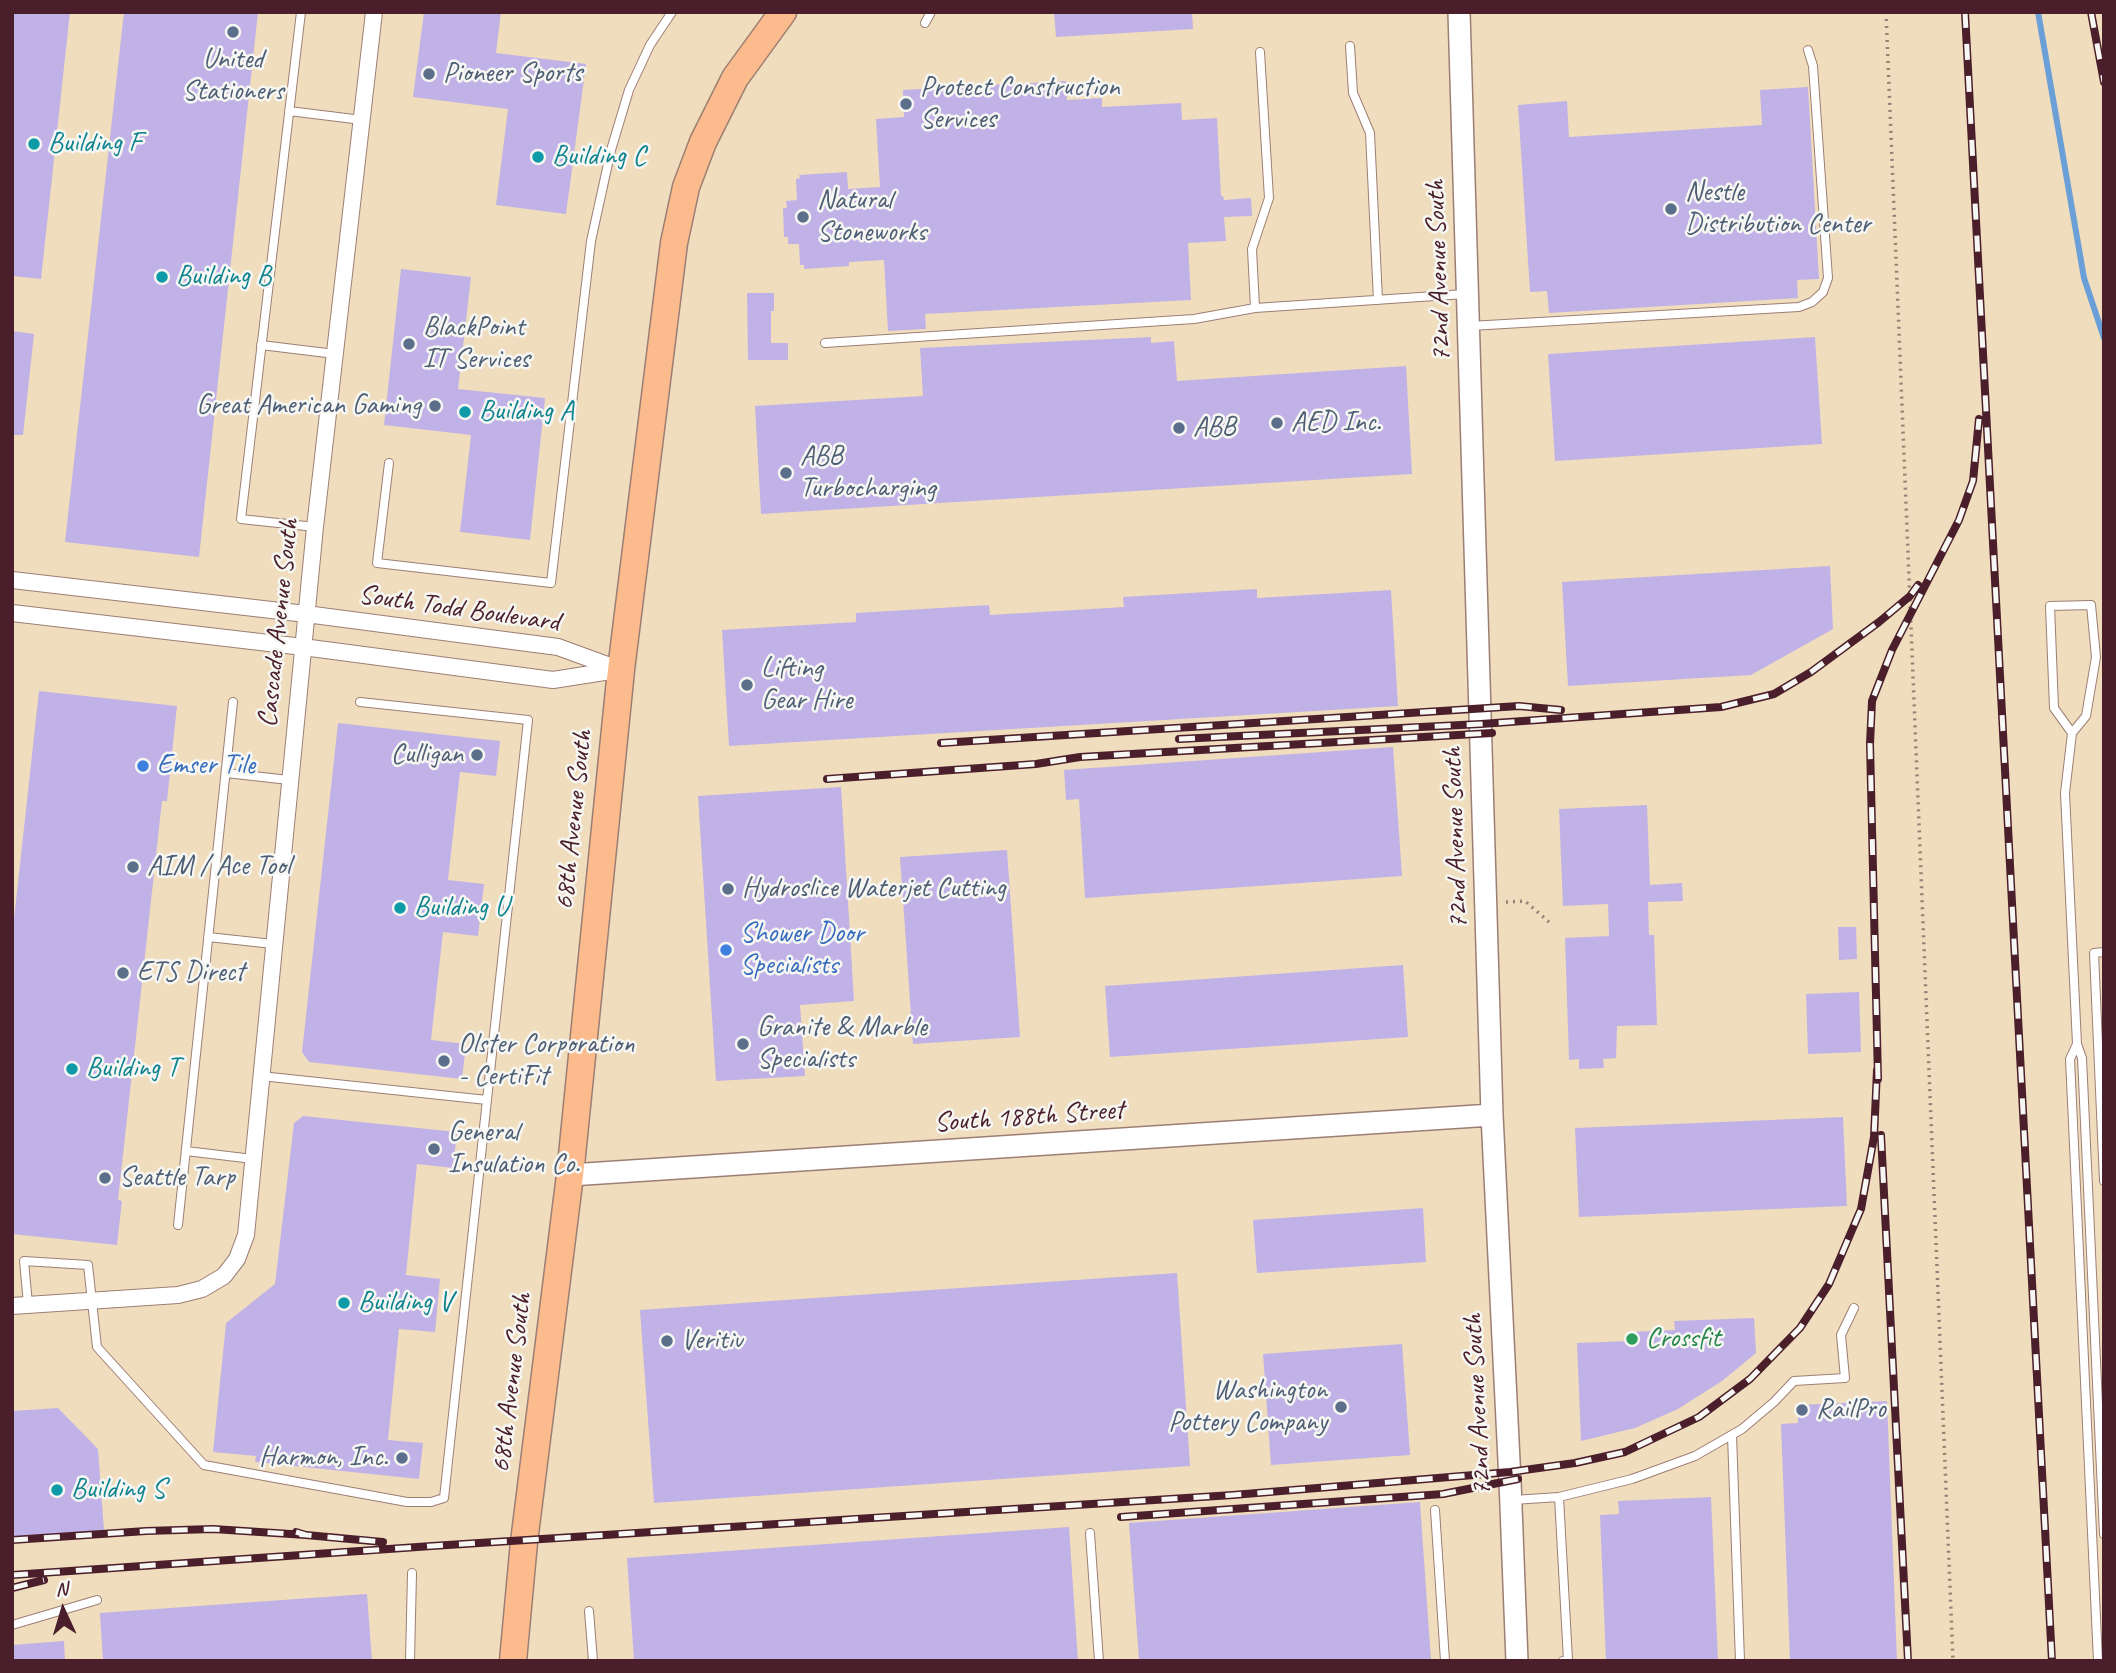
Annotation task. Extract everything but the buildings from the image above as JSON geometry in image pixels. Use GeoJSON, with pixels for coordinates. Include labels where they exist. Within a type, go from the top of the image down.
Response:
{"type":"FeatureCollection","features":[{"type":"Feature","properties":{"kind":"main road","name":"68th Avenue South"},"geometry":{"type":"LineString","coordinates":[[513,1661],[524,1542],[570,1175],[621,670],[674,243],[686,187],[703,142],[735,78],[783,12]]}},
{"type":"Feature","properties":{"kind":"street","name":"Cascade Avenue South"},"geometry":{"type":"LineString","coordinates":[[91,1300],[178,1295],[201,1289],[224,1276],[237,1259],[246,1235],[315,527],[374,12]]}},
{"type":"Feature","properties":{"kind":"street","name":"72nd Avenue South"},"geometry":{"type":"LineString","coordinates":[[1459,12],[1492,1115],[1517,1661]]}},
{"type":"Feature","properties":{"kind":"street","name":"South Todd Boulevard"},"geometry":{"type":"LineString","coordinates":[[12,580],[558,647],[621,670]]}},
{"type":"Feature","properties":{"kind":"street","name":"South Todd Boulevard"},"geometry":{"type":"LineString","coordinates":[[12,613],[553,680],[621,670]]}},
{"type":"Feature","properties":{"kind":"street","name":"South 188th Street"},"geometry":{"type":"LineString","coordinates":[[570,1175],[1492,1115]]}},
{"type":"Feature","properties":{"kind":"street"},"geometry":{"type":"LineString","coordinates":[[20,1305],[91,1300]]}},
{"type":"Feature","properties":{"kind":"lane"},"geometry":{"type":"LineString","coordinates":[[301,12],[241,519],[315,527]]}},
{"type":"Feature","properties":{"kind":"lane"},"geometry":{"type":"LineString","coordinates":[[389,463],[377,563],[551,583],[592,241],[611,150],[629,90],[650,45],[672,12]]}},
{"type":"Feature","properties":{"kind":"lane"},"geometry":{"type":"LineString","coordinates":[[925,23],[931,12]]}},
{"type":"Feature","properties":{"kind":"lane"},"geometry":{"type":"LineString","coordinates":[[1350,46],[1353,93],[1370,133],[1378,300]]}},
{"type":"Feature","properties":{"kind":"lane"},"geometry":{"type":"LineString","coordinates":[[1469,326],[1799,307],[1812,302],[1823,292],[1828,278],[1813,66],[1808,50]]}},
{"type":"Feature","properties":{"kind":"lane"},"geometry":{"type":"LineString","coordinates":[[1255,308],[1252,249],[1269,198],[1260,52]]}},
{"type":"Feature","properties":{"kind":"lane"},"geometry":{"type":"LineString","coordinates":[[289,111],[362,120]]}},
{"type":"Feature","properties":{"kind":"lane"},"geometry":{"type":"LineString","coordinates":[[825,343],[1194,319],[1255,308],[1468,293]]}},
{"type":"Feature","properties":{"kind":"lane"},"geometry":{"type":"LineString","coordinates":[[261,345],[335,354]]}},
{"type":"Feature","properties":{"kind":"lane"},"geometry":{"type":"LineString","coordinates":[[2071,733],[2054,708],[2050,606],[2091,605],[2096,657],[2086,716],[2071,733],[2065,793],[2077,1044],[2082,1058],[2104,1534]]}},
{"type":"Feature","properties":{"kind":"lane"},"geometry":{"type":"LineString","coordinates":[[178,1225],[233,702]]}},
{"type":"Feature","properties":{"kind":"lane"},"geometry":{"type":"LineString","coordinates":[[20,1305],[24,1261],[88,1265],[97,1347],[205,1465],[407,1502],[431,1502],[444,1498],[528,720],[360,702]]}},
{"type":"Feature","properties":{"kind":"lane"},"geometry":{"type":"LineString","coordinates":[[226,773],[289,780]]}},
{"type":"Feature","properties":{"kind":"lane"},"geometry":{"type":"LineString","coordinates":[[208,937],[274,944]]}},
{"type":"Feature","properties":{"kind":"lane"},"geometry":{"type":"LineString","coordinates":[[2104,952],[2094,953],[2100,1032],[2104,1181]]}},
{"type":"Feature","properties":{"kind":"lane"},"geometry":{"type":"LineString","coordinates":[[2077,1044],[2070,1059],[2098,1661]]}},
{"type":"Feature","properties":{"kind":"lane"},"geometry":{"type":"LineString","coordinates":[[261,1076],[487,1100]]}},
{"type":"Feature","properties":{"kind":"lane"},"geometry":{"type":"LineString","coordinates":[[186,1151],[253,1159]]}},
{"type":"Feature","properties":{"kind":"lane"},"geometry":{"type":"LineString","coordinates":[[1511,1500],[1559,1497],[1633,1479],[1695,1456],[1742,1429],[1794,1381],[1845,1378],[1842,1335],[1854,1308]]}},
{"type":"Feature","properties":{"kind":"lane"},"geometry":{"type":"LineString","coordinates":[[1732,1435],[1740,1661]]}},
{"type":"Feature","properties":{"kind":"lane"},"geometry":{"type":"LineString","coordinates":[[1559,1497],[1568,1661],[1563,1661]]}},
{"type":"Feature","properties":{"kind":"lane"},"geometry":{"type":"LineString","coordinates":[[1434,1510],[1445,1661]]}},
{"type":"Feature","properties":{"kind":"lane"},"geometry":{"type":"LineString","coordinates":[[1090,1533],[1099,1661]]}},
{"type":"Feature","properties":{"kind":"lane"},"geometry":{"type":"LineString","coordinates":[[410,1661],[412,1573]]}},
{"type":"Feature","properties":{"kind":"lane"},"geometry":{"type":"LineString","coordinates":[[12,1625],[97,1600]]}},
{"type":"Feature","properties":{"kind":"lane"},"geometry":{"type":"LineString","coordinates":[[589,1611],[593,1661]]}},
{"type":"Feature","properties":{"kind":"path"},"geometry":{"type":"LineString","coordinates":[[1886,12],[1952,1661]]}},
{"type":"Feature","properties":{"kind":"path"},"geometry":{"type":"LineString","coordinates":[[1486,903],[1525,901],[1549,922]]}},
{"type":"Feature","properties":{"kind":"waterway"},"geometry":{"type":"LineString","coordinates":[[2038,12],[2084,278],[2104,338]]}},
{"type":"Feature","properties":{"kind":"railway"},"geometry":{"type":"LineString","coordinates":[[1965,12],[2052,1661]]}},
{"type":"Feature","properties":{"kind":"railway"},"geometry":{"type":"LineString","coordinates":[[2091,12],[2104,82]]}},
{"type":"Feature","properties":{"kind":"railway"},"geometry":{"type":"LineString","coordinates":[[1878,1079],[1870,744],[1872,701],[1892,650],[1959,520],[1973,481],[1979,419]]}},
{"type":"Feature","properties":{"kind":"railway"},"geometry":{"type":"LineString","coordinates":[[1179,739],[1481,724],[1721,707],[1774,694],[1811,672],[1879,622],[1910,596],[1918,585]]}},
{"type":"Feature","properties":{"kind":"railway"},"geometry":{"type":"LineString","coordinates":[[941,743],[1519,706],[1561,710]]}},
{"type":"Feature","properties":{"kind":"railway"},"geometry":{"type":"LineString","coordinates":[[827,779],[1036,764],[1080,757],[1492,733]]}},
{"type":"Feature","properties":{"kind":"railway"},"geometry":{"type":"LineString","coordinates":[[12,1575],[1233,1495],[1510,1472],[1575,1463],[1625,1452],[1699,1417],[1750,1379],[1800,1328],[1829,1284],[1861,1209],[1874,1137],[1877,1070]]}},
{"type":"Feature","properties":{"kind":"railway"},"geometry":{"type":"LineString","coordinates":[[1881,1135],[1908,1661]]}},
{"type":"Feature","properties":{"kind":"railway"},"geometry":{"type":"LineString","coordinates":[[1121,1517],[1443,1494],[1518,1479]]}},
{"type":"Feature","properties":{"kind":"railway"},"geometry":{"type":"LineString","coordinates":[[12,1540],[213,1529],[306,1535]]}},
{"type":"Feature","properties":{"kind":"railway"},"geometry":{"type":"LineString","coordinates":[[296,1532],[383,1542]]}},
{"type":"Feature","properties":{"kind":"railway"},"geometry":{"type":"LineString","coordinates":[[12,1588],[44,1580]]}},
{"type":"Feature","properties":{"kind":"place","name":"United Stationers"},"geometry":{"type":"Point","coordinates":[233,32]}},
{"type":"Feature","properties":{"kind":"place","name":"Pioneer Sports"},"geometry":{"type":"Point","coordinates":[429,74]}},
{"type":"Feature","properties":{"kind":"place","name":"Protect Construction Services"},"geometry":{"type":"Point","coordinates":[906,104]}},
{"type":"Feature","properties":{"kind":"place","name":"Building F"},"geometry":{"type":"Point","coordinates":[34,144]}},
{"type":"Feature","properties":{"kind":"place","name":"Building C"},"geometry":{"type":"Point","coordinates":[538,157]}},
{"type":"Feature","properties":{"kind":"place","name":"Nestle Distribution Center"},"geometry":{"type":"Point","coordinates":[1671,209]}},
{"type":"Feature","properties":{"kind":"place","name":"Natural Stoneworks"},"geometry":{"type":"Point","coordinates":[803,217]}},
{"type":"Feature","properties":{"kind":"place","name":"Building B"},"geometry":{"type":"Point","coordinates":[162,277]}},
{"type":"Feature","properties":{"kind":"place","name":"BlackPoint IT Services"},"geometry":{"type":"Point","coordinates":[409,344]}},
{"type":"Feature","properties":{"kind":"place","name":"Great American Gaming"},"geometry":{"type":"Point","coordinates":[435,406]}},
{"type":"Feature","properties":{"kind":"place","name":"Building A"},"geometry":{"type":"Point","coordinates":[465,412]}},
{"type":"Feature","properties":{"kind":"place","name":"AED Inc."},"geometry":{"type":"Point","coordinates":[1277,423]}},
{"type":"Feature","properties":{"kind":"place","name":"ABB"},"geometry":{"type":"Point","coordinates":[1179,428]}},
{"type":"Feature","properties":{"kind":"place","name":"ABB Turbocharging"},"geometry":{"type":"Point","coordinates":[786,473]}},
{"type":"Feature","properties":{"kind":"place","name":"Lifting Gear Hire"},"geometry":{"type":"Point","coordinates":[747,685]}},
{"type":"Feature","properties":{"kind":"place","name":"Culligan"},"geometry":{"type":"Point","coordinates":[477,755]}},
{"type":"Feature","properties":{"kind":"place","name":"Emser Tile"},"geometry":{"type":"Point","coordinates":[143,766]}},
{"type":"Feature","properties":{"kind":"place","name":"AIM / Ace Tool"},"geometry":{"type":"Point","coordinates":[133,867]}},
{"type":"Feature","properties":{"kind":"place","name":"Hydroslice Waterjet Cutting"},"geometry":{"type":"Point","coordinates":[728,889]}},
{"type":"Feature","properties":{"kind":"place","name":"Building U"},"geometry":{"type":"Point","coordinates":[400,908]}},
{"type":"Feature","properties":{"kind":"place","name":"Shower Door Specialists"},"geometry":{"type":"Point","coordinates":[726,950]}},
{"type":"Feature","properties":{"kind":"place","name":"ETS Direct"},"geometry":{"type":"Point","coordinates":[123,973]}},
{"type":"Feature","properties":{"kind":"place","name":"Granite & Marble Specialists"},"geometry":{"type":"Point","coordinates":[743,1044]}},
{"type":"Feature","properties":{"kind":"place","name":"Olster Corporation - CertiFit"},"geometry":{"type":"Point","coordinates":[444,1061]}},
{"type":"Feature","properties":{"kind":"place","name":"Building T"},"geometry":{"type":"Point","coordinates":[72,1069]}},
{"type":"Feature","properties":{"kind":"place","name":"General Insulation Co."},"geometry":{"type":"Point","coordinates":[434,1149]}},
{"type":"Feature","properties":{"kind":"place","name":"Seattle Tarp"},"geometry":{"type":"Point","coordinates":[105,1178]}},
{"type":"Feature","properties":{"kind":"place","name":"Building V"},"geometry":{"type":"Point","coordinates":[344,1303]}},
{"type":"Feature","properties":{"kind":"place","name":"Crossfit"},"geometry":{"type":"Point","coordinates":[1632,1339]}},
{"type":"Feature","properties":{"kind":"place","name":"Veritiv"},"geometry":{"type":"Point","coordinates":[667,1341]}},
{"type":"Feature","properties":{"kind":"place","name":"Washington Pottery Company"},"geometry":{"type":"Point","coordinates":[1341,1407]}},
{"type":"Feature","properties":{"kind":"place","name":"RailPro"},"geometry":{"type":"Point","coordinates":[1802,1410]}},
{"type":"Feature","properties":{"kind":"place","name":"Harmon, Inc."},"geometry":{"type":"Point","coordinates":[402,1458]}},
{"type":"Feature","properties":{"kind":"place","name":"Building S"},"geometry":{"type":"Point","coordinates":[57,1490]}}]}
